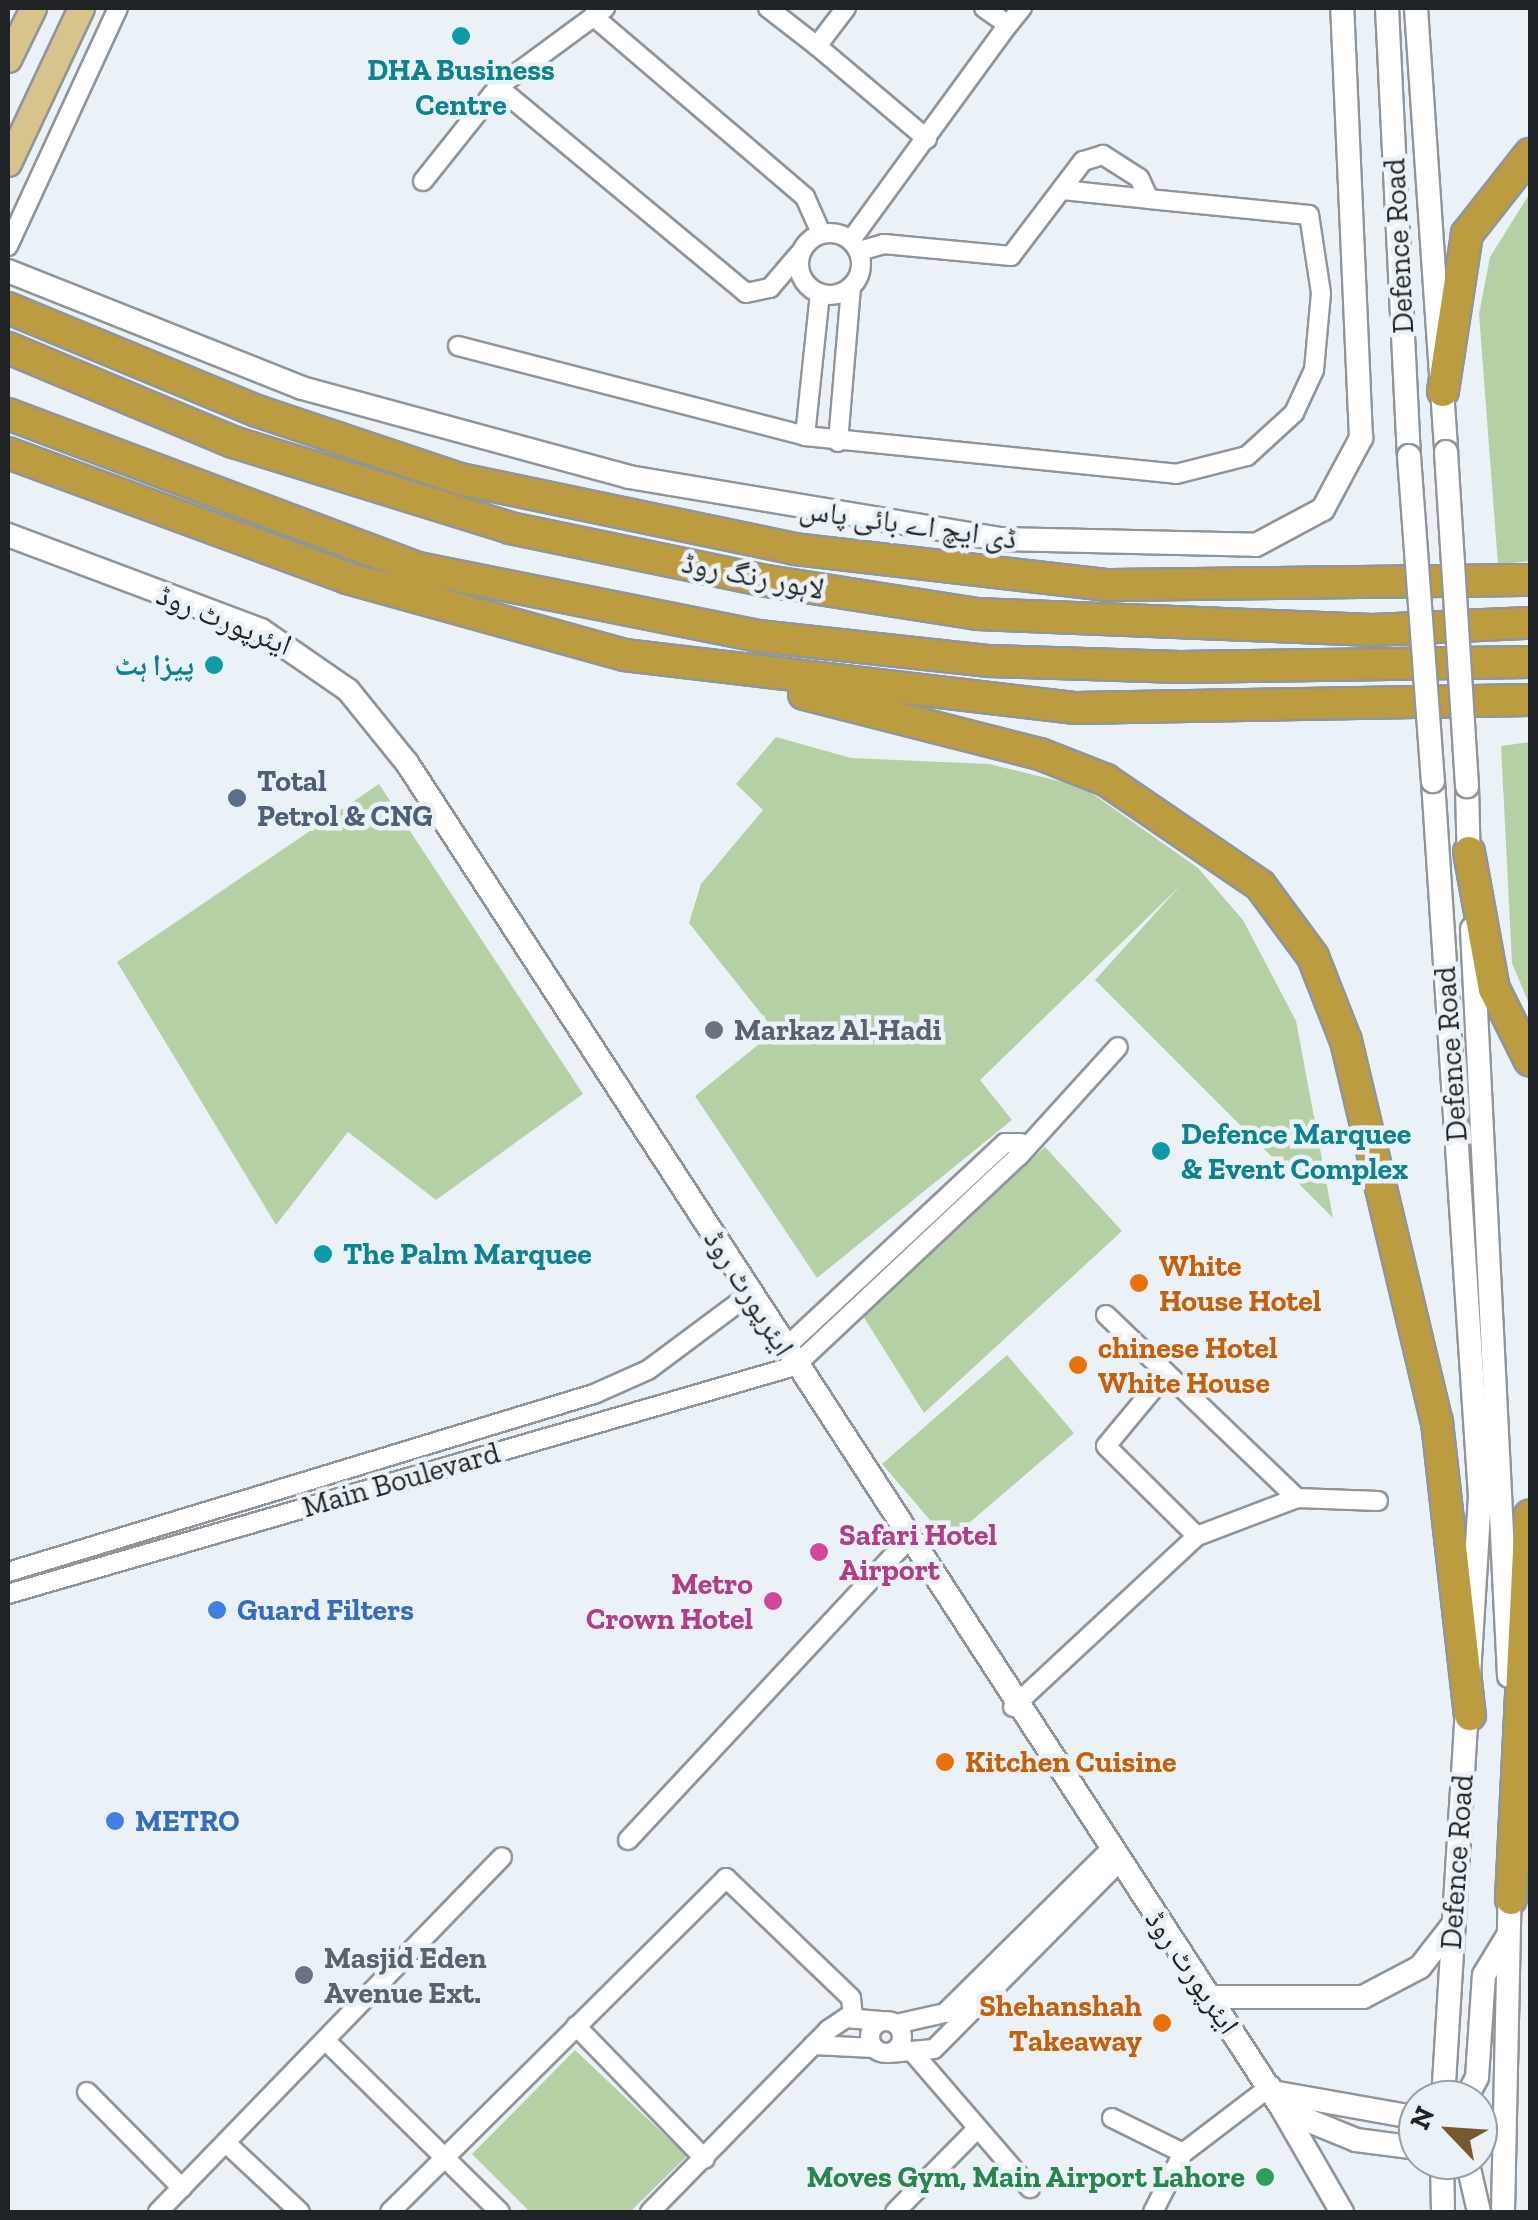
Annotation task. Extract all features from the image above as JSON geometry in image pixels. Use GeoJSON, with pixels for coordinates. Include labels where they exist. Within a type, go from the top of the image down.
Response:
{"type":"FeatureCollection","features":[{"type":"Feature","properties":{"kind":"highway"},"geometry":{"type":"LineString","coordinates":[[1443,391],[1468,234],[1530,154]]}},
{"type":"Feature","properties":{"kind":"highway"},"geometry":{"type":"LineString","coordinates":[[8,308],[257,411],[460,479],[795,550],[1106,584],[1530,580]]}},
{"type":"Feature","properties":{"kind":"highway","name":"لاہور رنگ روڈ"},"geometry":{"type":"LineString","coordinates":[[8,348],[233,442],[510,528],[767,581],[977,614],[1373,630],[1530,622]]}},
{"type":"Feature","properties":{"kind":"highway","name":"لاہور رنگ روڈ"},"geometry":{"type":"LineString","coordinates":[[8,414],[418,568],[739,632],[1047,663],[1530,662]]}},
{"type":"Feature","properties":{"kind":"highway"},"geometry":{"type":"LineString","coordinates":[[8,453],[347,578],[624,655],[704,668],[1076,708],[1530,700]]}},
{"type":"Feature","properties":{"kind":"highway"},"geometry":{"type":"LineString","coordinates":[[704,668],[1040,754],[1106,780],[1260,885],[1314,957],[1346,1041],[1437,1422],[1470,1715]]}},
{"type":"Feature","properties":{"kind":"highway"},"geometry":{"type":"LineString","coordinates":[[1469,852],[1494,989],[1530,1061]]}},
{"type":"Feature","properties":{"kind":"highway"},"geometry":{"type":"LineString","coordinates":[[1510,1899],[1530,1515]]}},
{"type":"Feature","properties":{"kind":"main road"},"geometry":{"type":"LineString","coordinates":[[8,59],[33,8]]}},
{"type":"Feature","properties":{"kind":"main road"},"geometry":{"type":"LineString","coordinates":[[8,163],[80,8]]}},
{"type":"Feature","properties":{"kind":"main road","name":"ڈی ایچ اے بائی پاس"},"geometry":{"type":"LineString","coordinates":[[8,271],[320,394],[629,477],[1001,539],[1256,544],[1322,510],[1361,438],[1342,8]]}},
{"type":"Feature","properties":{"kind":"main road","name":"Defence Road"},"geometry":{"type":"LineString","coordinates":[[1387,8],[1409,456],[1480,1496],[1470,1715],[1443,2080]]}},
{"type":"Feature","properties":{"kind":"main road","name":"Defence Road"},"geometry":{"type":"LineString","coordinates":[[1416,8],[1443,391],[1507,1502],[1510,1899],[1504,2212]]}},
{"type":"Feature","properties":{"kind":"main road","name":"ایئرپورٹ روڈ"},"geometry":{"type":"LineString","coordinates":[[8,535],[262,630],[348,690],[407,764],[1013,1706],[1277,2096],[1342,2212]]}},
{"type":"Feature","properties":{"kind":"main road"},"geometry":{"type":"LineString","coordinates":[[1210,1997],[1363,1997],[1420,1966],[1452,1926]]}},
{"type":"Feature","properties":{"kind":"main road"},"geometry":{"type":"LineString","coordinates":[[1476,2080],[1484,1975],[1508,1934]]}},
{"type":"Feature","properties":{"kind":"main road"},"geometry":{"type":"LineString","coordinates":[[1277,2096],[1398,2115]]}},
{"type":"Feature","properties":{"kind":"main road"},"geometry":{"type":"LineString","coordinates":[[1277,2096],[1356,2140],[1398,2145]]}},
{"type":"Feature","properties":{"kind":"main road"},"geometry":{"type":"LineString","coordinates":[[1443,2180],[1444,2212]]}},
{"type":"Feature","properties":{"kind":"main road"},"geometry":{"type":"LineString","coordinates":[[1472,2180],[1480,2212]]}},
{"type":"Feature","properties":{"kind":"street"},"geometry":{"type":"LineString","coordinates":[[8,246],[118,8]]}},
{"type":"Feature","properties":{"kind":"street"},"geometry":{"type":"LineString","coordinates":[[768,8],[927,139]]}},
{"type":"Feature","properties":{"kind":"street"},"geometry":{"type":"LineString","coordinates":[[817,46],[846,8]]}},
{"type":"Feature","properties":{"kind":"street"},"geometry":{"type":"LineString","coordinates":[[984,8],[1008,25]]}},
{"type":"Feature","properties":{"kind":"street"},"geometry":{"type":"LineString","coordinates":[[838,442],[855,246],[1022,8]]}},
{"type":"Feature","properties":{"kind":"street"},"geometry":{"type":"LineString","coordinates":[[423,181],[498,87],[599,12],[806,197],[821,233],[855,246],[884,244],[1011,256],[1083,161],[1103,154],[1139,178],[1149,199]]}},
{"type":"Feature","properties":{"kind":"street"},"geometry":{"type":"LineString","coordinates":[[498,87],[746,294],[770,288],[821,233]]}},
{"type":"Feature","properties":{"kind":"street"},"geometry":{"type":"LineString","coordinates":[[458,346],[838,442],[1176,474],[1247,456],[1294,413],[1314,370],[1321,293],[1314,220],[1298,210],[1062,190]]}},
{"type":"Feature","properties":{"kind":"street"},"geometry":{"type":"LineString","coordinates":[[799,254],[806,285],[820,294],[851,287]]}},
{"type":"Feature","properties":{"kind":"street"},"geometry":{"type":"LineString","coordinates":[[805,436],[820,294]]}},
{"type":"Feature","properties":{"kind":"street"},"geometry":{"type":"LineString","coordinates":[[790,1357],[1005,1143],[1021,1143],[1118,1046]]}},
{"type":"Feature","properties":{"kind":"street","name":"Main Boulevard"},"geometry":{"type":"LineString","coordinates":[[8,1572],[594,1394],[648,1370],[750,1294]]}},
{"type":"Feature","properties":{"kind":"street"},"geometry":{"type":"LineString","coordinates":[[1106,1316],[1298,1498]]}},
{"type":"Feature","properties":{"kind":"street","name":"Main Boulevard"},"geometry":{"type":"LineString","coordinates":[[8,1594],[790,1357]]}},
{"type":"Feature","properties":{"kind":"street"},"geometry":{"type":"LineString","coordinates":[[1165,1375],[1106,1446],[1196,1536]]}},
{"type":"Feature","properties":{"kind":"street"},"geometry":{"type":"LineString","coordinates":[[1013,1706],[1196,1536],[1298,1498],[1378,1501]]}},
{"type":"Feature","properties":{"kind":"street"},"geometry":{"type":"LineString","coordinates":[[628,1840],[908,1540]]}},
{"type":"Feature","properties":{"kind":"street"},"geometry":{"type":"LineString","coordinates":[[650,2212],[813,2044],[854,2017],[888,2022],[945,2014],[1114,1856]]}},
{"type":"Feature","properties":{"kind":"street"},"geometry":{"type":"LineString","coordinates":[[813,2044],[915,2055],[934,2049],[1114,1856]]}},
{"type":"Feature","properties":{"kind":"street"},"geometry":{"type":"LineString","coordinates":[[158,2212],[328,2043],[502,1857]]}},
{"type":"Feature","properties":{"kind":"street"},"geometry":{"type":"LineString","coordinates":[[390,2212],[726,1878],[852,1998],[854,2017]]}},
{"type":"Feature","properties":{"kind":"street"},"geometry":{"type":"LineString","coordinates":[[882,2051],[902,2040],[888,2022]]}},
{"type":"Feature","properties":{"kind":"street"},"geometry":{"type":"LineString","coordinates":[[882,2051],[870,2033],[888,2022]]}},
{"type":"Feature","properties":{"kind":"street"},"geometry":{"type":"LineString","coordinates":[[576,2026],[705,2159]]}},
{"type":"Feature","properties":{"kind":"street"},"geometry":{"type":"LineString","coordinates":[[328,2043],[500,2212]]}},
{"type":"Feature","properties":{"kind":"street"},"geometry":{"type":"LineString","coordinates":[[915,2055],[974,2132],[1030,2188]]}},
{"type":"Feature","properties":{"kind":"street"},"geometry":{"type":"LineString","coordinates":[[87,2092],[182,2188]]}},
{"type":"Feature","properties":{"kind":"street"},"geometry":{"type":"LineString","coordinates":[[1156,2211],[1183,2154],[1277,2096]]}},
{"type":"Feature","properties":{"kind":"street"},"geometry":{"type":"LineString","coordinates":[[1112,2118],[1183,2154]]}},
{"type":"Feature","properties":{"kind":"street"},"geometry":{"type":"LineString","coordinates":[[895,2212],[974,2132]]}},
{"type":"Feature","properties":{"kind":"street"},"geometry":{"type":"LineString","coordinates":[[226,2143],[300,2212]]}},
{"type":"Feature","properties":{"kind":"green space"},"geometry":{"type":"Polygon","coordinates":[[[1530,193],[1530,561],[1498,565],[1479,314],[1490,257],[1530,193]]]}},
{"type":"Feature","properties":{"kind":"green space"},"geometry":{"type":"Polygon","coordinates":[[[776,737],[851,758],[989,764],[1083,787],[1198,868],[1243,920],[1296,1021],[1333,1218],[1095,980],[1180,886],[980,1080],[1012,1120],[817,1278],[695,1096],[775,1031],[689,923],[701,884],[763,810],[736,784],[776,737]]]}},
{"type":"Feature","properties":{"kind":"green space"},"geometry":{"type":"Polygon","coordinates":[[[1530,742],[1530,1006],[1512,963],[1501,746],[1530,742]]]}},
{"type":"Feature","properties":{"kind":"green space"},"geometry":{"type":"Polygon","coordinates":[[[379,784],[583,1094],[436,1200],[348,1132],[276,1225],[117,962],[379,784]]]}},
{"type":"Feature","properties":{"kind":"green space"},"geometry":{"type":"Polygon","coordinates":[[[1045,1147],[1122,1231],[924,1413],[863,1316],[1045,1147]]]}},
{"type":"Feature","properties":{"kind":"green space"},"geometry":{"type":"Polygon","coordinates":[[[1007,1355],[1074,1433],[948,1541],[882,1464],[1007,1355]]]}},
{"type":"Feature","properties":{"kind":"green space"},"geometry":{"type":"Polygon","coordinates":[[[575,2050],[687,2156],[630,2212],[530,2212],[472,2154],[575,2050]]]}},
{"type":"Feature","properties":{"kind":"place","name":"DHA Business Centre"},"geometry":{"type":"Point","coordinates":[461,36]}},
{"type":"Feature","properties":{"kind":"place","name":"پیزا ہٹ"},"geometry":{"type":"Point","coordinates":[214,665]}},
{"type":"Feature","properties":{"kind":"place","name":"Total Petrol & CNG"},"geometry":{"type":"Point","coordinates":[237,798]}},
{"type":"Feature","properties":{"kind":"place","name":"Markaz Al-Hadi"},"geometry":{"type":"Point","coordinates":[714,1030]}},
{"type":"Feature","properties":{"kind":"place","name":"Defence Marquee & Event Complex"},"geometry":{"type":"Point","coordinates":[1161,1151]}},
{"type":"Feature","properties":{"kind":"place","name":"The Palm Marquee"},"geometry":{"type":"Point","coordinates":[323,1254]}},
{"type":"Feature","properties":{"kind":"place","name":"White House Hotel"},"geometry":{"type":"Point","coordinates":[1139,1283]}},
{"type":"Feature","properties":{"kind":"place","name":"chinese Hotel White House"},"geometry":{"type":"Point","coordinates":[1078,1365]}},
{"type":"Feature","properties":{"kind":"place","name":"Safari Hotel Airport"},"geometry":{"type":"Point","coordinates":[819,1552]}},
{"type":"Feature","properties":{"kind":"place","name":"Metro Crown Hotel"},"geometry":{"type":"Point","coordinates":[773,1601]}},
{"type":"Feature","properties":{"kind":"place","name":"Guard Filters"},"geometry":{"type":"Point","coordinates":[217,1610]}},
{"type":"Feature","properties":{"kind":"place","name":"Kitchen Cuisine"},"geometry":{"type":"Point","coordinates":[945,1762]}},
{"type":"Feature","properties":{"kind":"place","name":"METRO"},"geometry":{"type":"Point","coordinates":[115,1821]}},
{"type":"Feature","properties":{"kind":"place","name":"Masjid Eden Avenue Ext."},"geometry":{"type":"Point","coordinates":[304,1975]}},
{"type":"Feature","properties":{"kind":"place","name":"Shehanshah Takeaway"},"geometry":{"type":"Point","coordinates":[1162,2023]}},
{"type":"Feature","properties":{"kind":"place","name":"Moves Gym, Main Airport Lahore"},"geometry":{"type":"Point","coordinates":[1265,2177]}}]}
